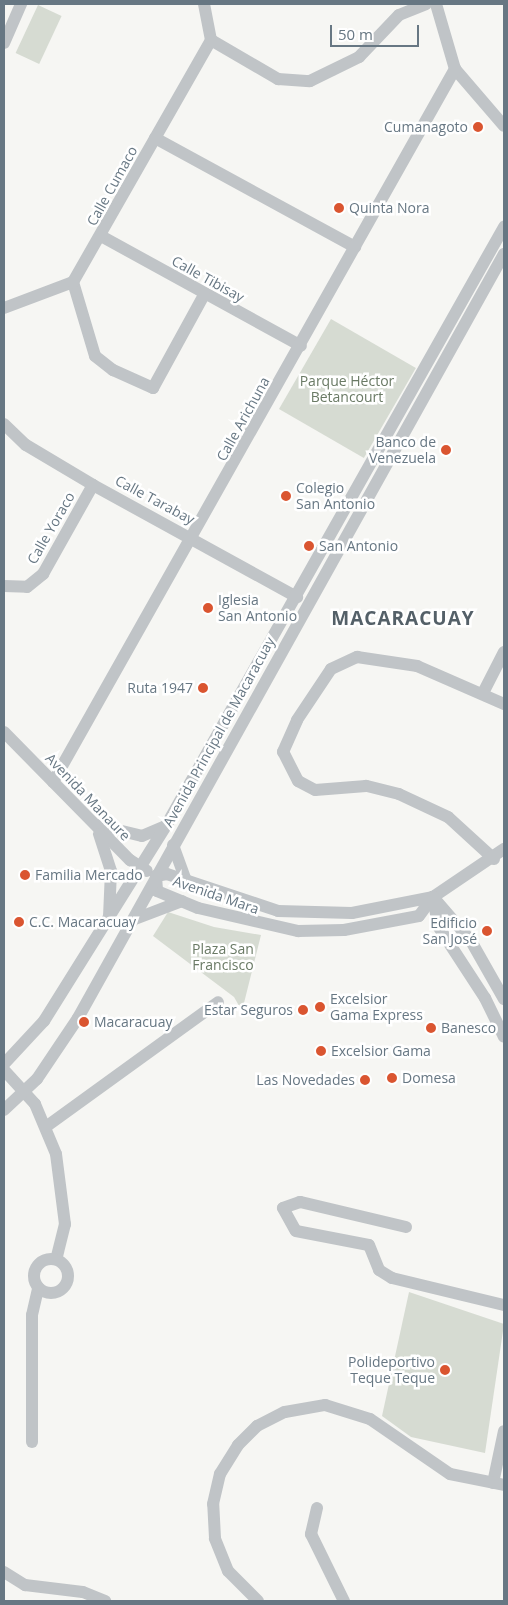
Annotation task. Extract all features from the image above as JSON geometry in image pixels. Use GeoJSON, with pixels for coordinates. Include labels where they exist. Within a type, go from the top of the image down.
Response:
{"type":"FeatureCollection","features":[{"type":"Feature","properties":{"kind":"street"},"geometry":{"type":"LineString","coordinates":[[4,41],[21,4]]}},
{"type":"Feature","properties":{"kind":"street"},"geometry":{"type":"LineString","coordinates":[[204,4],[211,40],[278,79],[310,81],[359,57],[398,15],[426,4]]}},
{"type":"Feature","properties":{"kind":"street"},"geometry":{"type":"LineString","coordinates":[[436,4],[455,69],[502,121],[504,130]]}},
{"type":"Feature","properties":{"kind":"street","name":"Calle Cumaco"},"geometry":{"type":"LineString","coordinates":[[73,282],[101,236],[211,40]]}},
{"type":"Feature","properties":{"kind":"street","name":"Calle Arichuna"},"geometry":{"type":"LineString","coordinates":[[53,782],[194,537],[455,69]]}},
{"type":"Feature","properties":{"kind":"street"},"geometry":{"type":"LineString","coordinates":[[155,138],[355,247]]}},
{"type":"Feature","properties":{"kind":"street","name":"Avenida Principal de Macaracuay"},"geometry":{"type":"LineString","coordinates":[[4,1064],[44,1021],[167,824],[297,597],[504,227]]}},
{"type":"Feature","properties":{"kind":"street","name":"Calle Tibisay"},"geometry":{"type":"LineString","coordinates":[[101,236],[204,295],[301,346]]}},
{"type":"Feature","properties":{"kind":"street","name":"Avenida Principal de Macaracuay"},"geometry":{"type":"LineString","coordinates":[[4,1110],[24,1092],[66,1037],[504,254]]}},
{"type":"Feature","properties":{"kind":"street"},"geometry":{"type":"LineString","coordinates":[[4,308],[73,282],[95,356],[112,370],[153,388],[204,295]]}},
{"type":"Feature","properties":{"kind":"street","name":"Calle Tarabay"},"geometry":{"type":"LineString","coordinates":[[4,424],[26,445],[93,485],[194,537],[297,597]]}},
{"type":"Feature","properties":{"kind":"street","name":"Calle Yoraco"},"geometry":{"type":"LineString","coordinates":[[4,586],[27,587],[43,574],[93,485]]}},
{"type":"Feature","properties":{"kind":"street"},"geometry":{"type":"LineString","coordinates":[[483,693],[504,652]]}},
{"type":"Feature","properties":{"kind":"street"},"geometry":{"type":"LineString","coordinates":[[494,858],[448,817],[408,797],[366,786],[314,790],[298,781],[283,752],[297,720],[331,669],[358,657],[402,662],[483,693],[504,704]]}},
{"type":"Feature","properties":{"kind":"street","name":"Avenida Manaure"},"geometry":{"type":"LineString","coordinates":[[4,732],[93,823],[140,867],[156,876]]}},
{"type":"Feature","properties":{"kind":"street"},"geometry":{"type":"LineString","coordinates":[[93,823],[142,836],[167,824]]}},
{"type":"Feature","properties":{"kind":"street"},"geometry":{"type":"LineString","coordinates":[[93,823],[109,857],[109,918]]}},
{"type":"Feature","properties":{"kind":"street"},"geometry":{"type":"LineString","coordinates":[[172,845],[186,882]]}},
{"type":"Feature","properties":{"kind":"street","name":"Avenida Mara"},"geometry":{"type":"LineString","coordinates":[[433,897],[352,913],[307,914],[238,900],[167,874],[156,876],[158,891],[182,901],[263,927],[320,932],[419,916],[433,897],[494,858],[504,849]]}},
{"type":"Feature","properties":{"kind":"street"},"geometry":{"type":"LineString","coordinates":[[433,897],[471,941],[502,994],[485,998]]}},
{"type":"Feature","properties":{"kind":"street"},"geometry":{"type":"LineString","coordinates":[[433,897],[438,926],[485,998],[504,1037]]}},
{"type":"Feature","properties":{"kind":"street"},"geometry":{"type":"LineString","coordinates":[[132,920],[182,901]]}},
{"type":"Feature","properties":{"kind":"street"},"geometry":{"type":"LineString","coordinates":[[47,1126],[218,1002]]}},
{"type":"Feature","properties":{"kind":"street"},"geometry":{"type":"LineString","coordinates":[[4,1070],[24,1092],[47,1126],[65,1194],[66,1224],[56,1260]]}},
{"type":"Feature","properties":{"kind":"street"},"geometry":{"type":"LineString","coordinates":[[406,1227],[300,1202],[283,1208],[296,1232],[369,1245],[379,1270],[392,1278],[504,1305]]}},
{"type":"Feature","properties":{"kind":"street"},"geometry":{"type":"LineString","coordinates":[[32,1442],[32,1315],[38,1288],[34,1278],[36,1267],[45,1260],[56,1260],[65,1266],[66,1283],[54,1293],[38,1288]]}},
{"type":"Feature","properties":{"kind":"street"},"geometry":{"type":"LineString","coordinates":[[258,1601],[228,1571],[215,1538],[212,1504],[220,1474],[238,1445],[257,1426],[301,1407],[339,1409],[370,1418],[450,1474],[499,1484],[504,1432]]}},
{"type":"Feature","properties":{"kind":"street"},"geometry":{"type":"LineString","coordinates":[[317,1508],[310,1534],[344,1601]]}},
{"type":"Feature","properties":{"kind":"street"},"geometry":{"type":"LineString","coordinates":[[4,1572],[25,1585],[83,1592],[105,1601]]}},
{"type":"Feature","properties":{"kind":"green space"},"geometry":{"type":"Polygon","coordinates":[[[38,5],[62,16],[39,64],[16,53],[38,5]]]}},
{"type":"Feature","properties":{"kind":"green space","name":"Parque Héctor Betancourt"},"geometry":{"type":"Polygon","coordinates":[[[331,319],[416,368],[364,458],[279,409],[331,319]]]}},
{"type":"Feature","properties":{"kind":"green space","name":"Plaza San Francisco"},"geometry":{"type":"Polygon","coordinates":[[[168,912],[214,927],[261,935],[242,1011],[234,997],[153,936],[168,912]]]}},
{"type":"Feature","properties":{"kind":"green space","name":"Polideportivo Teque Teque"},"geometry":{"type":"Polygon","coordinates":[[[409,1292],[504,1324],[485,1453],[411,1437],[382,1416],[409,1292]]]}},
{"type":"Feature","properties":{"kind":"place","name":"Cumanagoto"},"geometry":{"type":"Point","coordinates":[478,127]}},
{"type":"Feature","properties":{"kind":"place","name":"Quinta Nora"},"geometry":{"type":"Point","coordinates":[339,208]}},
{"type":"Feature","properties":{"kind":"place","name":"Banco de Venezuela"},"geometry":{"type":"Point","coordinates":[446,450]}},
{"type":"Feature","properties":{"kind":"place","name":"Colegio San Antonio"},"geometry":{"type":"Point","coordinates":[286,496]}},
{"type":"Feature","properties":{"kind":"place","name":"San Antonio"},"geometry":{"type":"Point","coordinates":[309,546]}},
{"type":"Feature","properties":{"kind":"place","name":"Iglesia San Antonio"},"geometry":{"type":"Point","coordinates":[208,608]}},
{"type":"Feature","properties":{"kind":"place","name":"Ruta 1947"},"geometry":{"type":"Point","coordinates":[203,688]}},
{"type":"Feature","properties":{"kind":"place","name":"Familia Mercado"},"geometry":{"type":"Point","coordinates":[25,875]}},
{"type":"Feature","properties":{"kind":"place","name":"C.C. Macaracuay"},"geometry":{"type":"Point","coordinates":[19,922]}},
{"type":"Feature","properties":{"kind":"place","name":"Edificio San José"},"geometry":{"type":"Point","coordinates":[487,931]}},
{"type":"Feature","properties":{"kind":"place","name":"Excelsior Gama Express"},"geometry":{"type":"Point","coordinates":[320,1007]}},
{"type":"Feature","properties":{"kind":"place","name":"Estar Seguros"},"geometry":{"type":"Point","coordinates":[303,1010]}},
{"type":"Feature","properties":{"kind":"place","name":"Macaracuay"},"geometry":{"type":"Point","coordinates":[84,1022]}},
{"type":"Feature","properties":{"kind":"place","name":"Banesco"},"geometry":{"type":"Point","coordinates":[431,1028]}},
{"type":"Feature","properties":{"kind":"place","name":"Excelsior Gama"},"geometry":{"type":"Point","coordinates":[321,1051]}},
{"type":"Feature","properties":{"kind":"place","name":"Domesa"},"geometry":{"type":"Point","coordinates":[392,1078]}},
{"type":"Feature","properties":{"kind":"place","name":"Las Novedades"},"geometry":{"type":"Point","coordinates":[365,1080]}},
{"type":"Feature","properties":{"kind":"place","name":"Polideportivo Teque Teque"},"geometry":{"type":"Point","coordinates":[445,1370]}},
{"type":"Feature","properties":{"kind":"district","name":"MACARACUAY"},"geometry":{"type":"Point","coordinates":[403,619]}}]}
